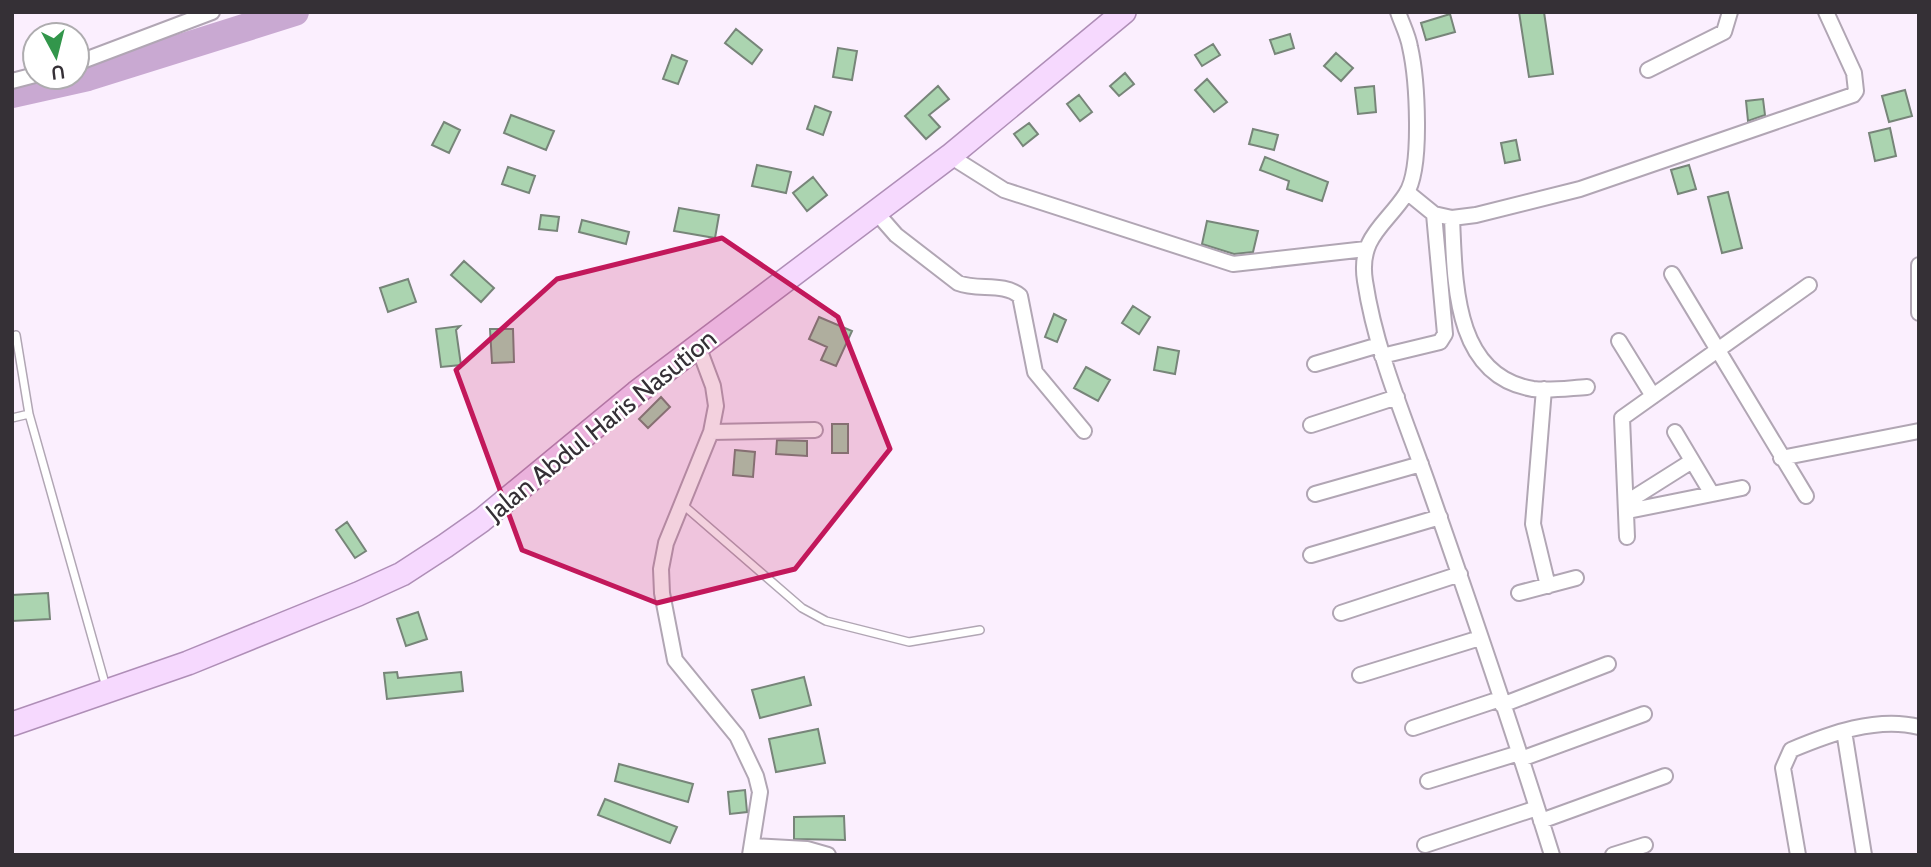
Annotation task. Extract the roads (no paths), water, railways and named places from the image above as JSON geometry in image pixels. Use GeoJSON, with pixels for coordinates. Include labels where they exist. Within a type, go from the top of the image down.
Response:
{"type":"FeatureCollection","features":[{"type":"Feature","properties":{"kind":"main road","name":"Jalan Abdul Haris Nasution"},"geometry":{"type":"LineString","coordinates":[[12,724],[188,663],[401,574],[482,520],[698,346],[950,156],[1124,12]]}},
{"type":"Feature","properties":{"kind":"street"},"geometry":{"type":"LineString","coordinates":[[91,58],[212,12]]}},
{"type":"Feature","properties":{"kind":"street"},"geometry":{"type":"LineString","coordinates":[[1398,12],[1410,45],[1416,83],[1416,139],[1407,192],[1377,227],[1366,249],[1364,277],[1381,350],[1461,574],[1552,855]]}},
{"type":"Feature","properties":{"kind":"street"},"geometry":{"type":"LineString","coordinates":[[1648,70],[1724,32],[1730,12]]}},
{"type":"Feature","properties":{"kind":"street"},"geometry":{"type":"LineString","coordinates":[[1407,192],[1434,214],[1451,218],[1476,215],[1580,189],[1853,95],[1856,91],[1854,73],[1826,12]]}},
{"type":"Feature","properties":{"kind":"street"},"geometry":{"type":"LineString","coordinates":[[950,156],[1004,190],[1233,264],[1366,249]]}},
{"type":"Feature","properties":{"kind":"street"},"geometry":{"type":"LineString","coordinates":[[875,211],[896,235],[958,283],[967,287],[1006,289],[1020,296],[1035,372],[1084,431]]}},
{"type":"Feature","properties":{"kind":"street"},"geometry":{"type":"LineString","coordinates":[[1315,364],[1381,350],[1440,342],[1445,334],[1434,214]]}},
{"type":"Feature","properties":{"kind":"street"},"geometry":{"type":"LineString","coordinates":[[1451,218],[1455,285],[1461,315],[1482,363],[1510,383],[1544,389],[1587,387]]}},
{"type":"Feature","properties":{"kind":"street"},"geometry":{"type":"LineString","coordinates":[[1919,265],[1919,313]]}},
{"type":"Feature","properties":{"kind":"street"},"geometry":{"type":"LineString","coordinates":[[1672,274],[1806,496]]}},
{"type":"Feature","properties":{"kind":"street"},"geometry":{"type":"LineString","coordinates":[[1628,537],[1622,418],[1809,285]]}},
{"type":"Feature","properties":{"kind":"street"},"geometry":{"type":"LineString","coordinates":[[1619,341],[1653,396]]}},
{"type":"Feature","properties":{"kind":"street"},"geometry":{"type":"LineString","coordinates":[[698,346],[716,394],[711,432],[666,543],[661,569],[669,638],[675,660],[747,751],[760,792],[751,850],[807,849],[828,855]]}},
{"type":"Feature","properties":{"kind":"street"},"geometry":{"type":"LineString","coordinates":[[1544,389],[1533,524],[1548,586]]}},
{"type":"Feature","properties":{"kind":"street"},"geometry":{"type":"LineString","coordinates":[[1311,425],[1397,397]]}},
{"type":"Feature","properties":{"kind":"street"},"geometry":{"type":"LineString","coordinates":[[711,432],[815,430]]}},
{"type":"Feature","properties":{"kind":"street"},"geometry":{"type":"LineString","coordinates":[[1781,458],[1919,431]]}},
{"type":"Feature","properties":{"kind":"street"},"geometry":{"type":"LineString","coordinates":[[1675,432],[1712,494]]}},
{"type":"Feature","properties":{"kind":"street"},"geometry":{"type":"LineString","coordinates":[[1628,506],[1692,461]]}},
{"type":"Feature","properties":{"kind":"street"},"geometry":{"type":"LineString","coordinates":[[1315,494],[1421,464]]}},
{"type":"Feature","properties":{"kind":"street"},"geometry":{"type":"LineString","coordinates":[[1628,506],[1742,488]]}},
{"type":"Feature","properties":{"kind":"street"},"geometry":{"type":"LineString","coordinates":[[1311,555],[1440,517]]}},
{"type":"Feature","properties":{"kind":"street"},"geometry":{"type":"LineString","coordinates":[[1341,613],[1461,574]]}},
{"type":"Feature","properties":{"kind":"street"},"geometry":{"type":"LineString","coordinates":[[1519,593],[1576,578]]}},
{"type":"Feature","properties":{"kind":"street"},"geometry":{"type":"LineString","coordinates":[[1360,675],[1480,638]]}},
{"type":"Feature","properties":{"kind":"street"},"geometry":{"type":"LineString","coordinates":[[1413,728],[1501,702],[1608,664]]}},
{"type":"Feature","properties":{"kind":"street"},"geometry":{"type":"LineString","coordinates":[[1428,781],[1520,756],[1644,714]]}},
{"type":"Feature","properties":{"kind":"street"},"geometry":{"type":"LineString","coordinates":[[1798,855],[1783,768],[1790,751],[1844,731],[1900,722],[1919,727]]}},
{"type":"Feature","properties":{"kind":"street"},"geometry":{"type":"LineString","coordinates":[[1844,731],[1864,855]]}},
{"type":"Feature","properties":{"kind":"street"},"geometry":{"type":"LineString","coordinates":[[1425,845],[1665,776]]}},
{"type":"Feature","properties":{"kind":"street"},"geometry":{"type":"LineString","coordinates":[[1613,855],[1644,845]]}},
{"type":"Feature","properties":{"kind":"lane"},"geometry":{"type":"LineString","coordinates":[[16,335],[29,414],[108,691]]}},
{"type":"Feature","properties":{"kind":"lane"},"geometry":{"type":"LineString","coordinates":[[12,418],[29,414]]}},
{"type":"Feature","properties":{"kind":"lane"},"geometry":{"type":"LineString","coordinates":[[682,504],[802,608],[826,621],[909,642],[980,630]]}},
{"type":"Feature","properties":{"kind":"waterway"},"geometry":{"type":"LineString","coordinates":[[12,94],[88,77],[295,12]]}}]}
